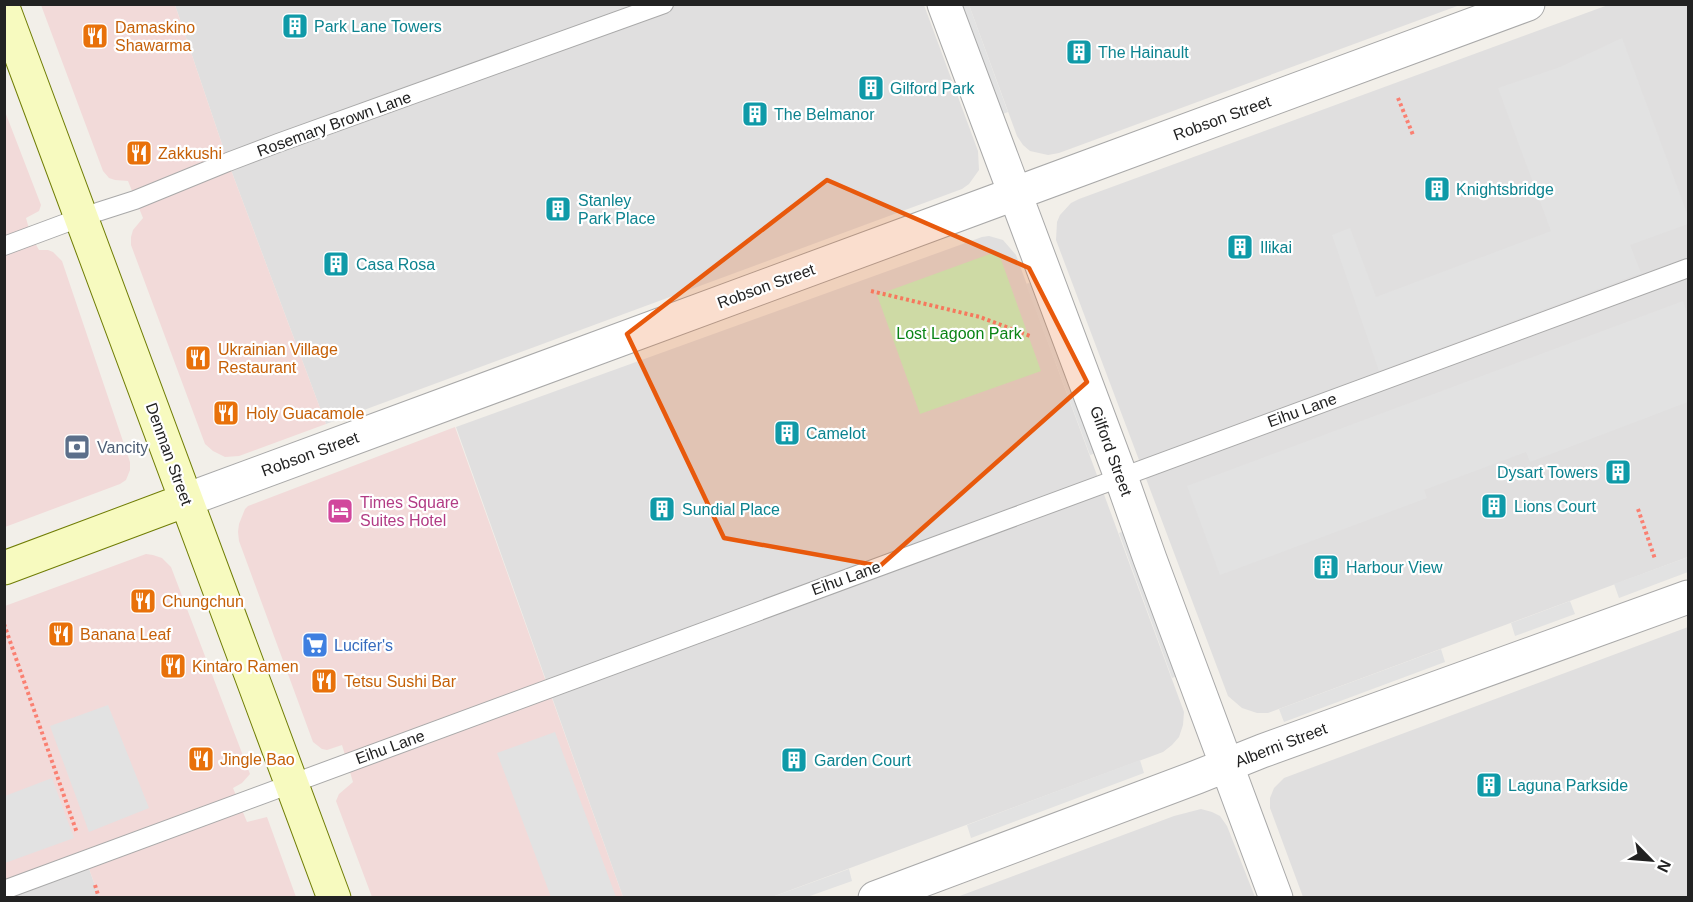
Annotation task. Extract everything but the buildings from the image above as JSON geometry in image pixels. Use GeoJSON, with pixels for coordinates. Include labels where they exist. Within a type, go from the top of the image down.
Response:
{"type":"FeatureCollection","features":[{"type":"Feature","properties":{"kind":"main road","name":"Denman Street"},"geometry":{"type":"LineString","coordinates":[[4,10],[334,897]]}},
{"type":"Feature","properties":{"kind":"main road","name":"Robson Street"},"geometry":{"type":"LineString","coordinates":[[4,568],[186,500]]}},
{"type":"Feature","properties":{"kind":"street","name":"Gilford Street"},"geometry":{"type":"LineString","coordinates":[[944,4],[1276,897]]}},
{"type":"Feature","properties":{"kind":"street","name":"Robson Street"},"geometry":{"type":"LineString","coordinates":[[186,500],[1528,4]]}},
{"type":"Feature","properties":{"kind":"street","name":"Alberni Street"},"geometry":{"type":"LineString","coordinates":[[875,897],[1274,747],[1689,597]]}},
{"type":"Feature","properties":{"kind":"lane","name":"Rosemary Brown Lane"},"geometry":{"type":"LineString","coordinates":[[4,246],[135,200],[238,158],[664,4]]}},
{"type":"Feature","properties":{"kind":"lane","name":"Eihu Lane"},"geometry":{"type":"LineString","coordinates":[[4,890],[1689,268]]}},
{"type":"Feature","properties":{"kind":"path"},"geometry":{"type":"LineString","coordinates":[[1398,98],[1413,135]]}},
{"type":"Feature","properties":{"kind":"path"},"geometry":{"type":"LineString","coordinates":[[871,291],[980,317],[1039,340]]}},
{"type":"Feature","properties":{"kind":"path"},"geometry":{"type":"LineString","coordinates":[[1638,509],[1656,559]]}},
{"type":"Feature","properties":{"kind":"path"},"geometry":{"type":"LineString","coordinates":[[4,624],[86,860]]}},
{"type":"Feature","properties":{"kind":"highlighted area"},"geometry":{"type":"Polygon","coordinates":[[[827,180],[1029,268],[1087,382],[880,566],[724,538],[627,334],[827,180]]]}},
{"type":"Feature","properties":{"kind":"shaded area"},"geometry":{"type":"Polygon","coordinates":[[[969,4],[1460,5],[1059,153],[1048,155],[1030,151],[1017,136],[969,4]]]}},
{"type":"Feature","properties":{"kind":"shaded area"},"geometry":{"type":"Polygon","coordinates":[[[41,5],[175,5],[228,162],[326,424],[239,456],[225,457],[205,444],[131,245],[133,230],[143,218],[128,181],[109,178],[103,171],[41,5]]]}},
{"type":"Feature","properties":{"kind":"shaded area"},"geometry":{"type":"Polygon","coordinates":[[[175,5],[924,5],[978,151],[979,170],[969,184],[962,189],[326,424],[228,162],[175,5]]]}},
{"type":"Feature","properties":{"kind":"shaded area"},"geometry":{"type":"Polygon","coordinates":[[[960,5],[969,5],[1008,112],[1000,115],[960,5]]]}},
{"type":"Feature","properties":{"kind":"shaded area"},"geometry":{"type":"Polygon","coordinates":[[[1608,5],[1688,5],[1688,557],[1268,713],[1257,713],[1242,708],[1228,696],[1056,240],[1057,222],[1060,215],[1071,203],[1079,199],[1608,5]]]}},
{"type":"Feature","properties":{"kind":"shaded area"},"geometry":{"type":"Polygon","coordinates":[[[1622,38],[1688,216],[1688,224],[1630,245],[1641,273],[1379,371],[1332,235],[1350,228],[1376,297],[1551,231],[1498,88],[1560,67],[1622,38]]]}},
{"type":"Feature","properties":{"kind":"shaded area"},"geometry":{"type":"Polygon","coordinates":[[[4,109],[41,205],[39,211],[26,218],[31,236],[39,250],[53,252],[62,261],[130,462],[126,480],[120,484],[5,527],[4,109]]]}},
{"type":"Feature","properties":{"kind":"shaded area"},"geometry":{"type":"Polygon","coordinates":[[[989,236],[1003,240],[1016,255],[1184,712],[1179,737],[1163,752],[772,897],[623,897],[456,427],[989,236]]]}},
{"type":"Feature","properties":{"kind":"shaded area"},"geometry":{"type":"Polygon","coordinates":[[[1038,280],[1102,451],[1090,455],[1026,284],[1038,280]]]}},
{"type":"Feature","properties":{"kind":"shaded area"},"geometry":{"type":"Polygon","coordinates":[[[1683,301],[1688,316],[1688,402],[1530,462],[1526,452],[1424,490],[1427,498],[1220,575],[1187,486],[1683,301]]]}},
{"type":"Feature","properties":{"kind":"shaded area"},"geometry":{"type":"Polygon","coordinates":[[[455,427],[623,897],[372,897],[336,801],[339,794],[353,782],[342,745],[327,750],[313,742],[239,541],[239,524],[248,506],[455,427]]]}},
{"type":"Feature","properties":{"kind":"shaded area"},"geometry":{"type":"Polygon","coordinates":[[[1129,529],[1182,674],[1172,678],[1119,533],[1129,529]]]}},
{"type":"Feature","properties":{"kind":"shaded area"},"geometry":{"type":"Polygon","coordinates":[[[146,554],[162,558],[171,567],[250,774],[242,783],[233,788],[247,822],[267,817],[296,897],[99,897],[86,860],[5,890],[5,606],[146,554]]]}},
{"type":"Feature","properties":{"kind":"shaded area"},"geometry":{"type":"Polygon","coordinates":[[[1688,557],[1688,572],[1619,598],[1614,584],[1688,557]]]}},
{"type":"Feature","properties":{"kind":"shaded area"},"geometry":{"type":"Polygon","coordinates":[[[1570,601],[1575,614],[1515,636],[1511,623],[1570,601]]]}},
{"type":"Feature","properties":{"kind":"shaded area"},"geometry":{"type":"Polygon","coordinates":[[[1688,627],[1688,897],[1303,897],[1270,808],[1270,798],[1274,788],[1284,778],[1688,627]]]}},
{"type":"Feature","properties":{"kind":"shaded area"},"geometry":{"type":"Polygon","coordinates":[[[1441,649],[1445,662],[1284,722],[1279,709],[1441,649]]]}},
{"type":"Feature","properties":{"kind":"shaded area"},"geometry":{"type":"Polygon","coordinates":[[[108,705],[149,808],[89,832],[50,726],[108,705]]]}},
{"type":"Feature","properties":{"kind":"shaded area"},"geometry":{"type":"Polygon","coordinates":[[[555,732],[616,897],[551,897],[497,753],[555,732]]]}},
{"type":"Feature","properties":{"kind":"shaded area"},"geometry":{"type":"Polygon","coordinates":[[[1140,760],[1144,773],[971,838],[967,825],[1140,760]]]}},
{"type":"Feature","properties":{"kind":"shaded area"},"geometry":{"type":"Polygon","coordinates":[[[52,778],[74,838],[5,863],[5,796],[52,778]]]}},
{"type":"Feature","properties":{"kind":"shaded area"},"geometry":{"type":"Polygon","coordinates":[[[1201,809],[1220,816],[1227,826],[1255,897],[957,897],[1174,816],[1201,809]]]}},
{"type":"Feature","properties":{"kind":"shaded area"},"geometry":{"type":"Polygon","coordinates":[[[86,860],[99,897],[5,898],[86,860]]]}},
{"type":"Feature","properties":{"kind":"shaded area"},"geometry":{"type":"Polygon","coordinates":[[[849,869],[852,881],[807,897],[772,897],[849,869]]]}},
{"type":"Feature","properties":{"kind":"green space","name":"Lost Lagoon Park"},"geometry":{"type":"Polygon","coordinates":[[[998,251],[1041,371],[920,414],[877,295],[998,251]]]}},
{"type":"Feature","properties":{"kind":"place","name":"Park Lane Towers"},"geometry":{"type":"Point","coordinates":[295,26]}},
{"type":"Feature","properties":{"kind":"place","name":"Damaskino Shawarma"},"geometry":{"type":"Point","coordinates":[95,36]}},
{"type":"Feature","properties":{"kind":"place","name":"The Hainault"},"geometry":{"type":"Point","coordinates":[1079,52]}},
{"type":"Feature","properties":{"kind":"place","name":"Gilford Park"},"geometry":{"type":"Point","coordinates":[871,88]}},
{"type":"Feature","properties":{"kind":"place","name":"The Belmanor"},"geometry":{"type":"Point","coordinates":[755,114]}},
{"type":"Feature","properties":{"kind":"place","name":"Zakkushi"},"geometry":{"type":"Point","coordinates":[139,153]}},
{"type":"Feature","properties":{"kind":"place","name":"Knightsbridge"},"geometry":{"type":"Point","coordinates":[1437,189]}},
{"type":"Feature","properties":{"kind":"place","name":"Stanley Park Place"},"geometry":{"type":"Point","coordinates":[558,209]}},
{"type":"Feature","properties":{"kind":"place","name":"Ilikai"},"geometry":{"type":"Point","coordinates":[1240,247]}},
{"type":"Feature","properties":{"kind":"place","name":"Casa Rosa"},"geometry":{"type":"Point","coordinates":[336,264]}},
{"type":"Feature","properties":{"kind":"place","name":"Ukrainian Village Restaurant"},"geometry":{"type":"Point","coordinates":[198,358]}},
{"type":"Feature","properties":{"kind":"place","name":"Holy Guacamole"},"geometry":{"type":"Point","coordinates":[226,413]}},
{"type":"Feature","properties":{"kind":"place","name":"Camelot"},"geometry":{"type":"Point","coordinates":[787,433]}},
{"type":"Feature","properties":{"kind":"place","name":"Vancity"},"geometry":{"type":"Point","coordinates":[77,447]}},
{"type":"Feature","properties":{"kind":"place","name":"Dysart Towers"},"geometry":{"type":"Point","coordinates":[1618,472]}},
{"type":"Feature","properties":{"kind":"place","name":"Lions Court"},"geometry":{"type":"Point","coordinates":[1494,506]}},
{"type":"Feature","properties":{"kind":"place","name":"Sundial Place"},"geometry":{"type":"Point","coordinates":[662,509]}},
{"type":"Feature","properties":{"kind":"place","name":"Times Square Suites Hotel"},"geometry":{"type":"Point","coordinates":[340,511]}},
{"type":"Feature","properties":{"kind":"place","name":"Harbour View"},"geometry":{"type":"Point","coordinates":[1326,567]}},
{"type":"Feature","properties":{"kind":"place","name":"Chungchun"},"geometry":{"type":"Point","coordinates":[143,601]}},
{"type":"Feature","properties":{"kind":"place","name":"Banana Leaf"},"geometry":{"type":"Point","coordinates":[61,634]}},
{"type":"Feature","properties":{"kind":"place","name":"Lucifer's"},"geometry":{"type":"Point","coordinates":[315,645]}},
{"type":"Feature","properties":{"kind":"place","name":"Kintaro Ramen"},"geometry":{"type":"Point","coordinates":[173,666]}},
{"type":"Feature","properties":{"kind":"place","name":"Tetsu Sushi Bar"},"geometry":{"type":"Point","coordinates":[324,681]}},
{"type":"Feature","properties":{"kind":"place","name":"Jingle Bao"},"geometry":{"type":"Point","coordinates":[201,759]}},
{"type":"Feature","properties":{"kind":"place","name":"Garden Court"},"geometry":{"type":"Point","coordinates":[794,760]}},
{"type":"Feature","properties":{"kind":"place","name":"Laguna Parkside"},"geometry":{"type":"Point","coordinates":[1489,785]}}]}
